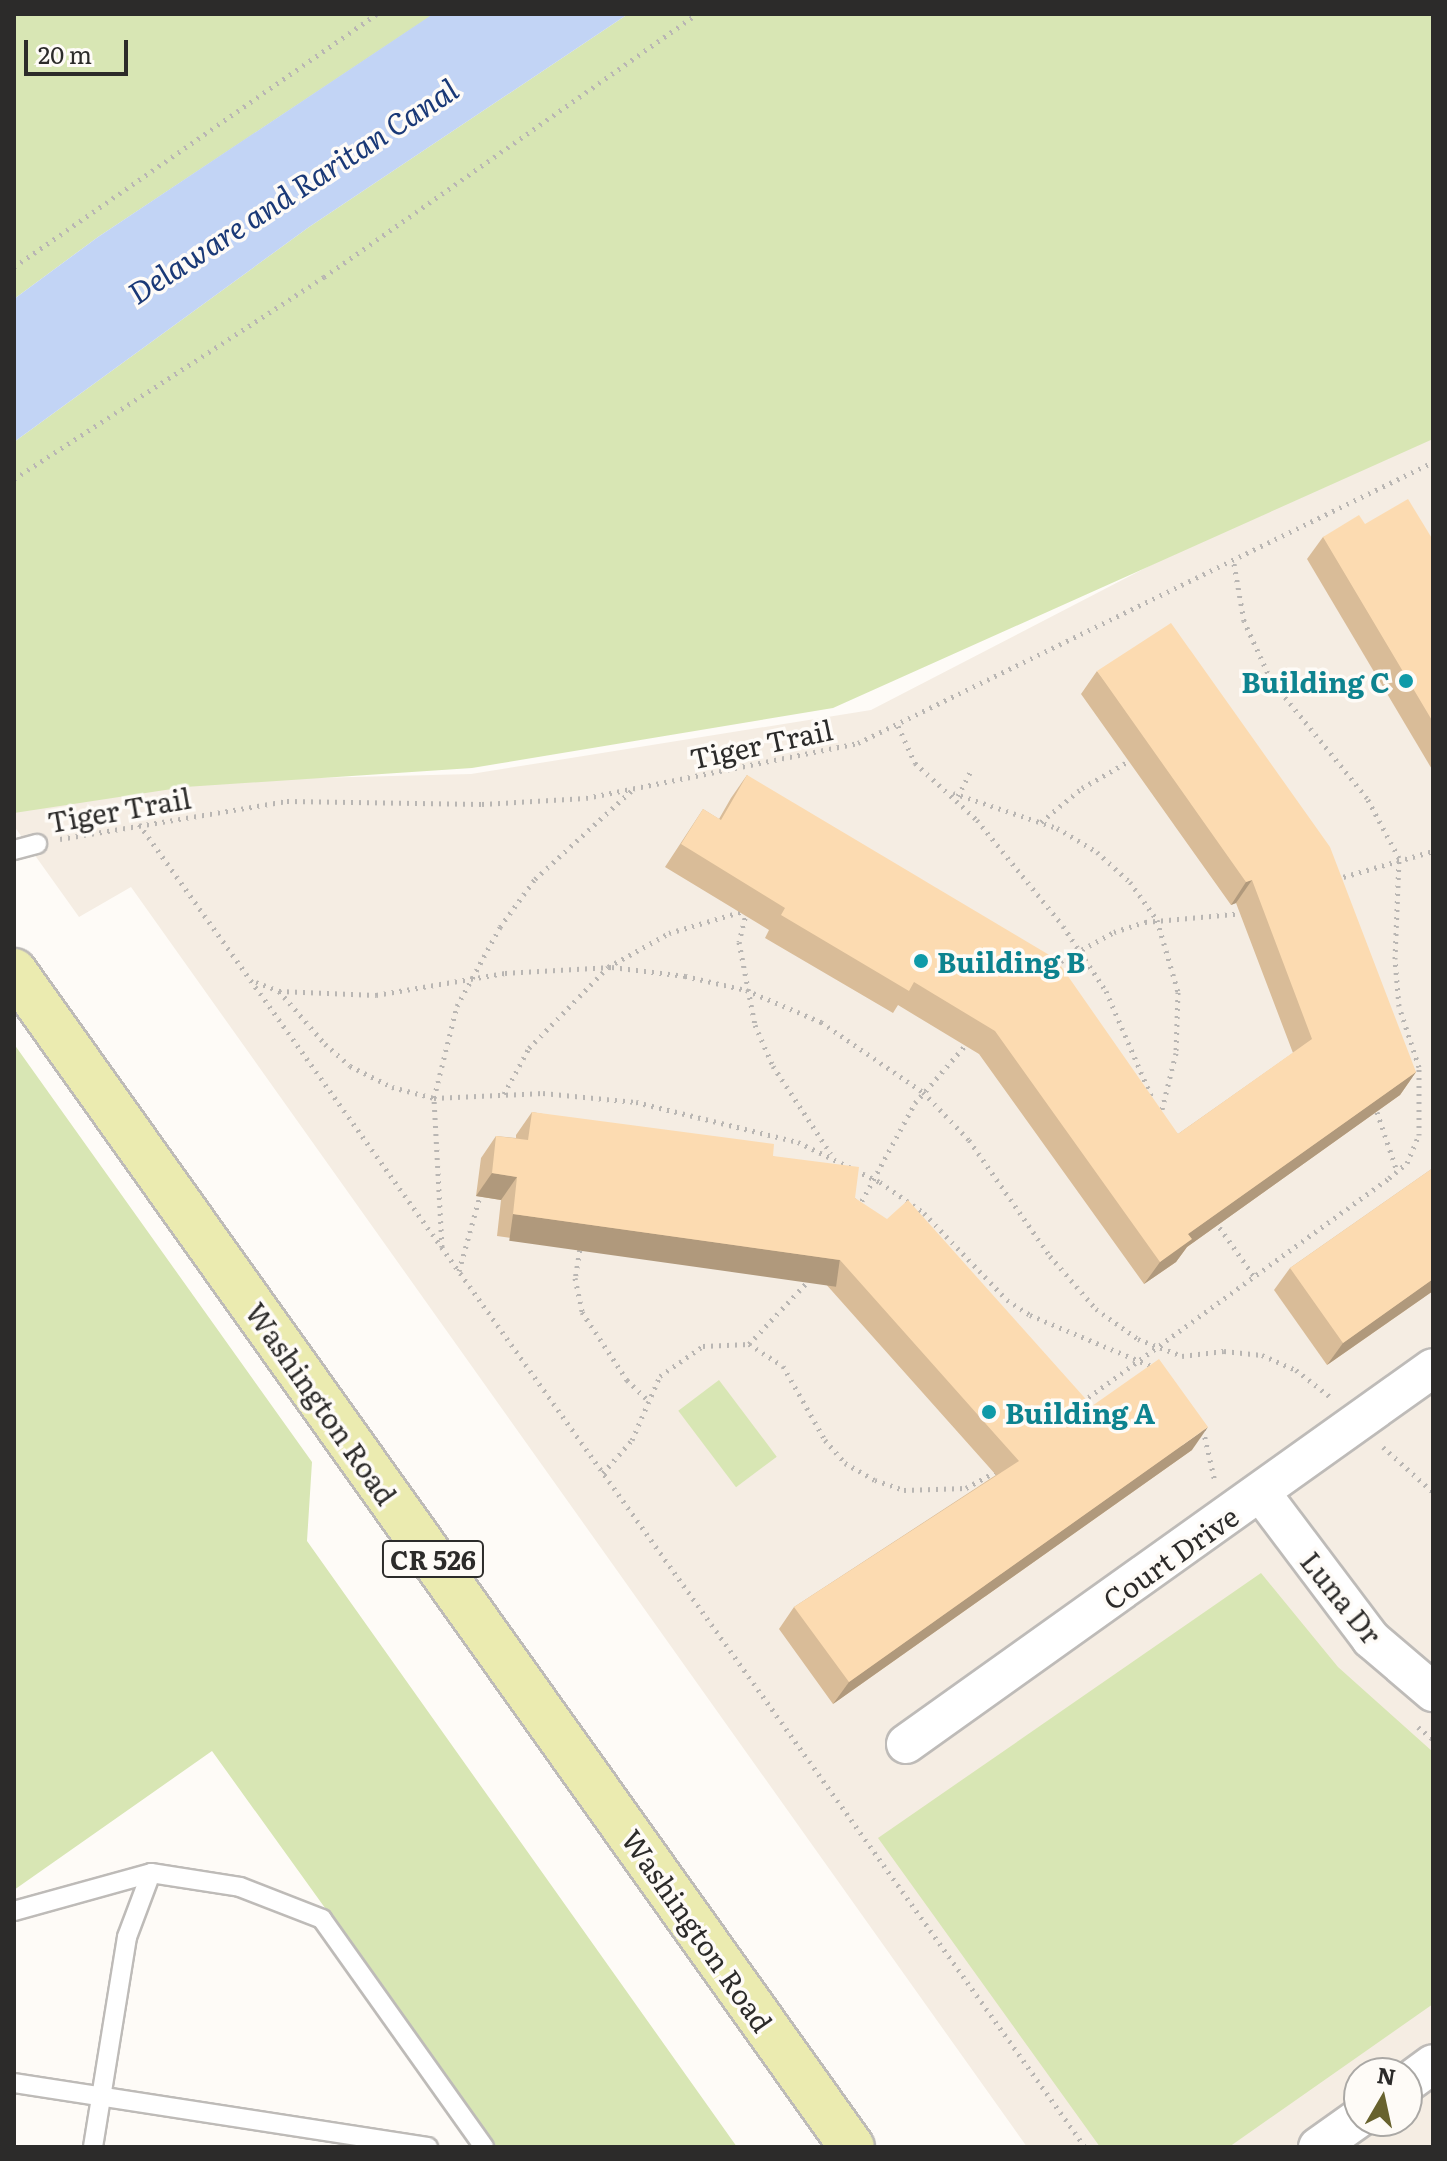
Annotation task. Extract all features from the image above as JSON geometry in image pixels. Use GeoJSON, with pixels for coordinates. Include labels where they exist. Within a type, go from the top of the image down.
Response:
{"type":"FeatureCollection","features":[{"type":"Feature","properties":{"kind":"main road","name":"Washington Road"},"geometry":{"type":"LineString","coordinates":[[14,971],[852,2147]]}},
{"type":"Feature","properties":{"kind":"street","name":"Court Drive"},"geometry":{"type":"LineString","coordinates":[[906,1744],[1433,1368]]}},
{"type":"Feature","properties":{"kind":"street","name":"Luna Dr"},"geometry":{"type":"LineString","coordinates":[[1261,1493],[1424,1708]]}},
{"type":"Feature","properties":{"kind":"street"},"geometry":{"type":"LineString","coordinates":[[1318,2147],[1343,2129]]}},
{"type":"Feature","properties":{"kind":"lane"},"geometry":{"type":"LineString","coordinates":[[14,850],[37,844]]}},
{"type":"Feature","properties":{"kind":"lane"},"geometry":{"type":"LineString","coordinates":[[93,2147],[127,1937],[151,1873]]}},
{"type":"Feature","properties":{"kind":"lane"},"geometry":{"type":"LineString","coordinates":[[14,1911],[151,1873],[240,1887],[322,1919],[484,2147]]}},
{"type":"Feature","properties":{"kind":"lane"},"geometry":{"type":"LineString","coordinates":[[14,2083],[428,2147]]}},
{"type":"Feature","properties":{"kind":"path"},"geometry":{"type":"LineString","coordinates":[[14,267],[376,14]]}},
{"type":"Feature","properties":{"kind":"path"},"geometry":{"type":"LineString","coordinates":[[14,479],[324,277],[697,14]]}},
{"type":"Feature","properties":{"kind":"path","name":"Tiger Trail"},"geometry":{"type":"LineString","coordinates":[[37,844],[139,824],[287,801],[482,804],[633,790],[858,743],[1433,462]]}},
{"type":"Feature","properties":{"kind":"path"},"geometry":{"type":"LineString","coordinates":[[1076,1406],[1397,1171],[1419,1135],[1419,1067],[1399,1006],[1395,959],[1399,858],[1367,798],[1271,680],[1244,621],[1233,558]]}},
{"type":"Feature","properties":{"kind":"path"},"geometry":{"type":"LineString","coordinates":[[898,726],[915,763],[948,792],[1042,898],[1079,950],[1106,991],[1159,1120],[1167,1131]]}},
{"type":"Feature","properties":{"kind":"path"},"geometry":{"type":"LineString","coordinates":[[1041,822],[1082,788],[1129,761]]}},
{"type":"Feature","properties":{"kind":"path"},"geometry":{"type":"LineString","coordinates":[[958,796],[971,771]]}},
{"type":"Feature","properties":{"kind":"path"},"geometry":{"type":"LineString","coordinates":[[442,1248],[434,1098],[448,1033],[468,980],[535,879],[633,790]]}},
{"type":"Feature","properties":{"kind":"path"},"geometry":{"type":"LineString","coordinates":[[948,792],[1041,822],[1097,852],[1130,882],[1157,920],[1178,992],[1176,1053],[1159,1120]]}},
{"type":"Feature","properties":{"kind":"path"},"geometry":{"type":"LineString","coordinates":[[139,824],[255,981],[442,1248],[1085,2147]]}},
{"type":"Feature","properties":{"kind":"path"},"geometry":{"type":"LineString","coordinates":[[1331,880],[1399,858],[1433,851]]}},
{"type":"Feature","properties":{"kind":"path"},"geometry":{"type":"LineString","coordinates":[[503,1095],[529,1048],[608,967],[669,933],[747,910],[739,942],[746,990],[773,1066],[833,1157]]}},
{"type":"Feature","properties":{"kind":"path"},"geometry":{"type":"LineString","coordinates":[[1046,970],[1114,932],[1157,920],[1258,910]]}},
{"type":"Feature","properties":{"kind":"path"},"geometry":{"type":"LineString","coordinates":[[255,981],[279,991],[376,995],[468,980],[608,967],[685,976],[746,990],[821,1022],[923,1092],[969,1140],[1050,1256],[1096,1309],[1156,1346],[1182,1356],[1224,1351],[1262,1355],[1296,1370],[1433,1492]]}},
{"type":"Feature","properties":{"kind":"path"},"geometry":{"type":"LineString","coordinates":[[279,991],[350,1066],[392,1087],[434,1098],[578,1095],[684,1110],[798,1142],[833,1157],[873,1178],[924,1213],[1007,1300],[1062,1332],[1140,1357],[1160,1371]]}},
{"type":"Feature","properties":{"kind":"path"},"geometry":{"type":"LineString","coordinates":[[855,1213],[923,1092],[979,1031]]}},
{"type":"Feature","properties":{"kind":"path"},"geometry":{"type":"LineString","coordinates":[[1377,1112],[1397,1171]]}},
{"type":"Feature","properties":{"kind":"path"},"geometry":{"type":"LineString","coordinates":[[459,1271],[480,1196]]}},
{"type":"Feature","properties":{"kind":"path"},"geometry":{"type":"LineString","coordinates":[[1210,1213],[1254,1276]]}},
{"type":"Feature","properties":{"kind":"path"},"geometry":{"type":"LineString","coordinates":[[582,1236],[575,1278],[582,1312],[627,1380],[648,1401]]}},
{"type":"Feature","properties":{"kind":"path"},"geometry":{"type":"LineString","coordinates":[[749,1344],[816,1273]]}},
{"type":"Feature","properties":{"kind":"path"},"geometry":{"type":"LineString","coordinates":[[603,1473],[632,1440],[660,1376],[679,1359],[703,1346],[749,1344],[783,1366],[825,1440],[845,1463],[875,1480],[904,1490],[966,1488],[1008,1464]]}},
{"type":"Feature","properties":{"kind":"path"},"geometry":{"type":"LineString","coordinates":[[1199,1419],[1218,1497],[1228,1516]]}},
{"type":"Feature","properties":{"kind":"path"},"geometry":{"type":"LineString","coordinates":[[1424,1708],[1433,1739]]}},
{"type":"Feature","properties":{"kind":"shaded area"},"geometry":{"type":"Polygon","coordinates":[[[1433,419],[1433,2147],[1027,2147],[131,887],[79,917],[14,826],[14,797],[119,783],[471,774],[871,710],[1433,419]]]}},
{"type":"Feature","properties":{"kind":"green space"},"geometry":{"type":"Polygon","coordinates":[[[14,14],[431,16],[98,237],[14,299],[14,14]]]}},
{"type":"Feature","properties":{"kind":"green space"},"geometry":{"type":"Polygon","coordinates":[[[628,14],[1433,14],[1433,439],[833,708],[472,768],[185,787],[14,813],[14,442],[309,227],[628,14]]]}},
{"type":"Feature","properties":{"kind":"green space"},"geometry":{"type":"Polygon","coordinates":[[[14,1044],[312,1462],[307,1541],[737,2147],[497,2147],[212,1751],[14,1890],[14,1044]]]}},
{"type":"Feature","properties":{"kind":"green space"},"geometry":{"type":"Polygon","coordinates":[[[719,1380],[777,1457],[736,1487],[678,1411],[719,1380]]]}},
{"type":"Feature","properties":{"kind":"green space"},"geometry":{"type":"Polygon","coordinates":[[[1261,1573],[1338,1667],[1433,1752],[1433,2004],[1357,2057],[1343,2057],[1343,2067],[1229,2147],[1100,2147],[878,1838],[1261,1573]]]}},
{"type":"Feature","properties":{"kind":"water","name":"Delaware and Raritan Canal"},"geometry":{"type":"Polygon","coordinates":[[[433,14],[628,14],[309,227],[14,442],[14,299],[98,237],[433,14]]]}},
{"type":"Feature","properties":{"kind":"building","name":"Building C"},"geometry":{"type":"Polygon","coordinates":[[[1408,499],[1433,540],[1433,722],[1323,537],[1359,515],[1365,524],[1408,499]]]}},
{"type":"Feature","properties":{"kind":"building","name":"Building B"},"geometry":{"type":"Polygon","coordinates":[[[1171,623],[1330,847],[1416,1072],[1188,1234],[1192,1239],[1160,1262],[995,1031],[914,982],[909,991],[781,915],[785,908],[681,844],[703,809],[721,820],[747,775],[1056,959],[1178,1134],[1312,1039],[1252,880],[1246,882],[1097,671],[1171,623]]]}},
{"type":"Feature","properties":{"kind":"building","name":"Building A"},"geometry":{"type":"Polygon","coordinates":[[[532,1112],[774,1144],[773,1156],[859,1167],[855,1198],[887,1219],[908,1200],[1092,1406],[1159,1359],[1208,1427],[849,1682],[794,1607],[1019,1461],[840,1260],[513,1214],[517,1177],[492,1173],[496,1136],[528,1140],[532,1112]]]}},
{"type":"Feature","properties":{"kind":"building"},"geometry":{"type":"Polygon","coordinates":[[[1433,1168],[1433,1279],[1343,1343],[1290,1268],[1433,1168]]]}},
{"type":"Feature","properties":{"kind":"place","name":"Building C"},"geometry":{"type":"Point","coordinates":[1406,681]}},
{"type":"Feature","properties":{"kind":"place","name":"Building B"},"geometry":{"type":"Point","coordinates":[921,961]}},
{"type":"Feature","properties":{"kind":"place","name":"Building A"},"geometry":{"type":"Point","coordinates":[989,1412]}}]}
